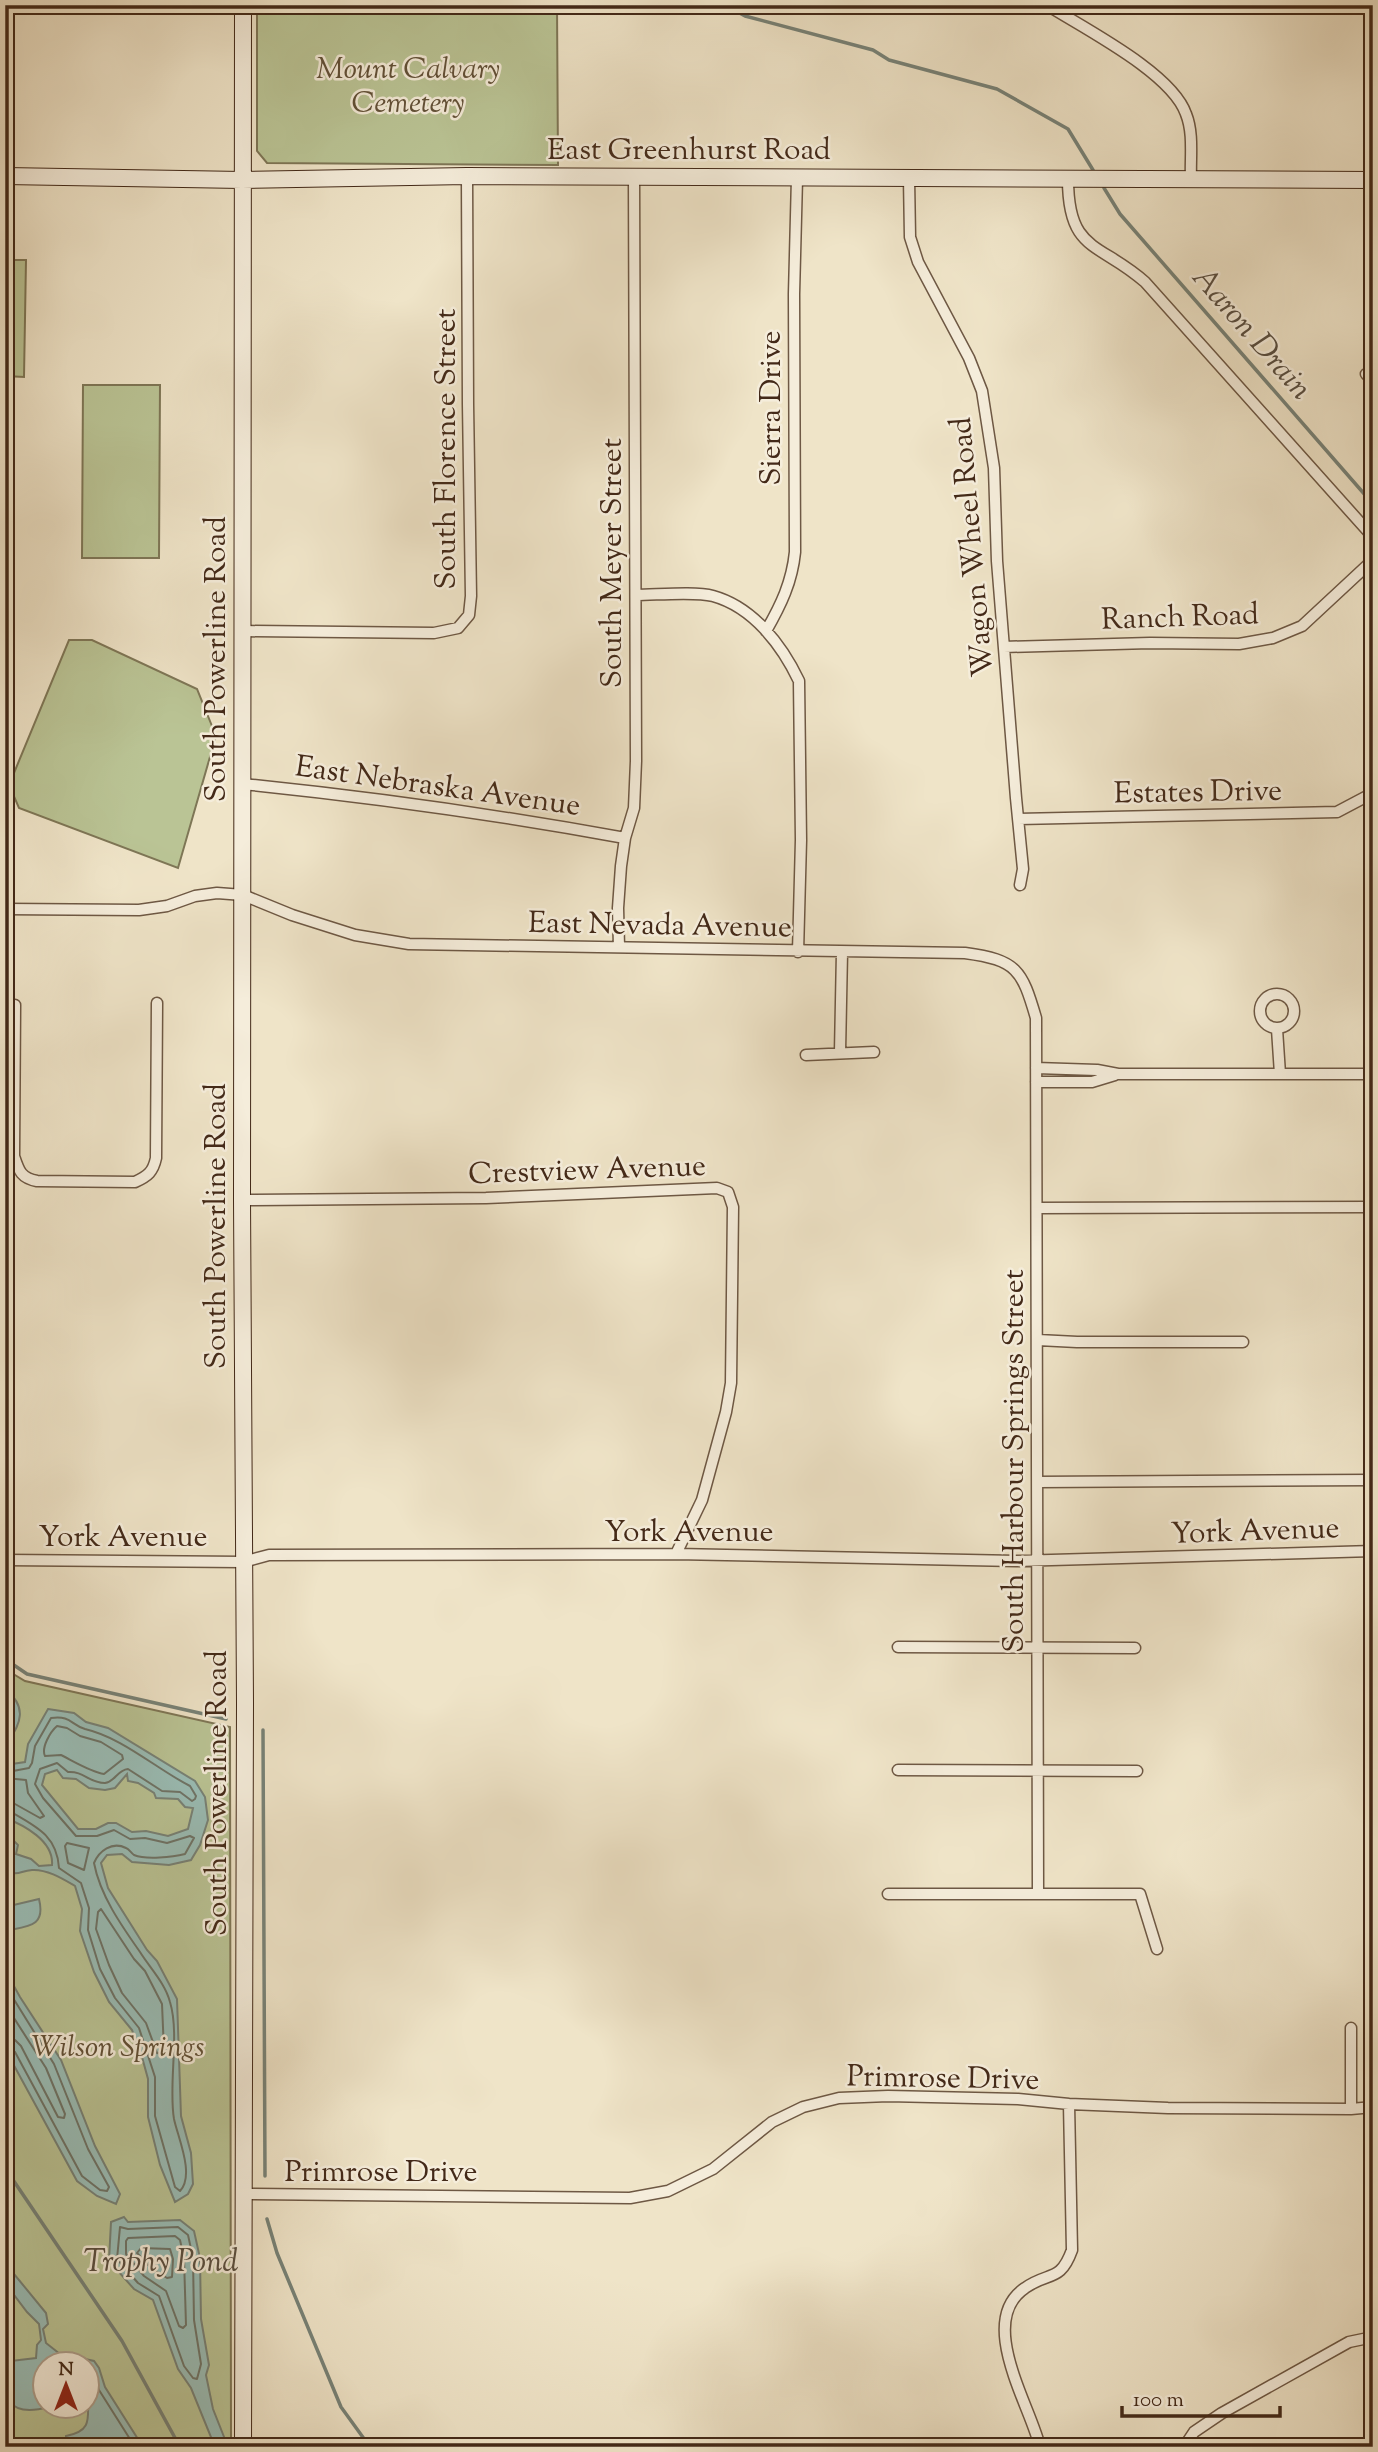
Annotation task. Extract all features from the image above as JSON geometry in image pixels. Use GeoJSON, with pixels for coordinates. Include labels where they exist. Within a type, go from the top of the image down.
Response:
{"type":"FeatureCollection","features":[{"type":"Feature","properties":{"kind":"street","name":"South Powerline Road"},"geometry":{"type":"LineString","coordinates":[[243,5],[243,2447]]}},
{"type":"Feature","properties":{"kind":"street"},"geometry":{"type":"LineString","coordinates":[[1047,5],[1153,72],[1172,91],[1186,114],[1190,129],[1191,179]]}},
{"type":"Feature","properties":{"kind":"street","name":"East Greenhurst Road"},"geometry":{"type":"LineString","coordinates":[[5,176],[242,180],[467,176],[1373,180]]}},
{"type":"Feature","properties":{"kind":"street","name":"South Florence Street"},"geometry":{"type":"LineString","coordinates":[[243,631],[434,633],[458,628],[469,615],[467,176]]}},
{"type":"Feature","properties":{"kind":"street","name":"South Meyer Street"},"geometry":{"type":"LineString","coordinates":[[620,947],[618,908],[625,838],[635,808],[635,177]]}},
{"type":"Feature","properties":{"kind":"street","name":"Sierra Drive"},"geometry":{"type":"LineString","coordinates":[[766,631],[784,598],[793,572],[795,552],[794,294],[797,178]]}},
{"type":"Feature","properties":{"kind":"street","name":"Wagon Wheel Road"},"geometry":{"type":"LineString","coordinates":[[909,178],[910,237],[918,262],[970,358],[982,391],[994,468],[997,561],[1023,869],[1020,885]]}},
{"type":"Feature","properties":{"kind":"street"},"geometry":{"type":"LineString","coordinates":[[1068,178],[1068,200],[1072,217],[1079,233],[1089,245],[1131,269],[1145,282],[1373,537]]}},
{"type":"Feature","properties":{"kind":"street","name":"Ranch Road"},"geometry":{"type":"LineString","coordinates":[[1004,647],[1150,643],[1239,644],[1273,638],[1301,626],[1373,560]]}},
{"type":"Feature","properties":{"kind":"street"},"geometry":{"type":"LineString","coordinates":[[636,595],[710,595],[737,605],[766,631],[789,660],[799,681],[801,840],[798,952]]}},
{"type":"Feature","properties":{"kind":"street","name":"East Nebraska Avenue"},"geometry":{"type":"LineString","coordinates":[[243,784],[326,792],[516,818],[625,838]]}},
{"type":"Feature","properties":{"kind":"street","name":"Estates Drive"},"geometry":{"type":"LineString","coordinates":[[1018,818],[1337,812],[1373,793]]}},
{"type":"Feature","properties":{"kind":"street"},"geometry":{"type":"LineString","coordinates":[[5,909],[139,910],[167,906],[195,896],[217,893],[243,895]]}},
{"type":"Feature","properties":{"kind":"street","name":"East Nevada Avenue"},"geometry":{"type":"LineString","coordinates":[[243,895],[292,915],[355,934],[409,944],[965,953],[994,957],[1013,968],[1025,982],[1036,1018],[1036,1028]]}},
{"type":"Feature","properties":{"kind":"street"},"geometry":{"type":"LineString","coordinates":[[840,1052],[842,952]]}},
{"type":"Feature","properties":{"kind":"street"},"geometry":{"type":"LineString","coordinates":[[15,1005],[10,1101],[19,1172],[26,1179],[37,1181],[135,1182],[154,1169],[158,1079],[157,1003]]}},
{"type":"Feature","properties":{"kind":"street","name":"South Harbour Springs Street"},"geometry":{"type":"LineString","coordinates":[[1036,1028],[1038,1894]]}},
{"type":"Feature","properties":{"kind":"street"},"geometry":{"type":"LineString","coordinates":[[1277,1029],[1280,1074]]}},
{"type":"Feature","properties":{"kind":"street"},"geometry":{"type":"LineString","coordinates":[[806,1055],[874,1052]]}},
{"type":"Feature","properties":{"kind":"street"},"geometry":{"type":"LineString","coordinates":[[1036,1068],[1097,1070],[1118,1074],[1373,1073]]}},
{"type":"Feature","properties":{"kind":"street"},"geometry":{"type":"LineString","coordinates":[[1036,1082],[1092,1082],[1118,1074]]}},
{"type":"Feature","properties":{"kind":"street","name":"Crestview Avenue"},"geometry":{"type":"LineString","coordinates":[[242,1200],[486,1198],[717,1188],[728,1192],[733,1207],[729,1392],[702,1500],[676,1555]]}},
{"type":"Feature","properties":{"kind":"street"},"geometry":{"type":"LineString","coordinates":[[1037,1208],[1373,1207]]}},
{"type":"Feature","properties":{"kind":"street"},"geometry":{"type":"LineString","coordinates":[[1038,1340],[1243,1342]]}},
{"type":"Feature","properties":{"kind":"street"},"geometry":{"type":"LineString","coordinates":[[1038,1482],[1373,1480]]}},
{"type":"Feature","properties":{"kind":"street","name":"York Avenue"},"geometry":{"type":"LineString","coordinates":[[5,1560],[243,1562],[269,1555],[676,1555],[1038,1561],[1373,1551]]}},
{"type":"Feature","properties":{"kind":"street"},"geometry":{"type":"LineString","coordinates":[[898,1647],[1135,1648]]}},
{"type":"Feature","properties":{"kind":"street"},"geometry":{"type":"LineString","coordinates":[[898,1770],[1137,1771]]}},
{"type":"Feature","properties":{"kind":"street"},"geometry":{"type":"LineString","coordinates":[[888,1894],[1140,1894],[1157,1949]]}},
{"type":"Feature","properties":{"kind":"street"},"geometry":{"type":"LineString","coordinates":[[1351,2028],[1351,2109]]}},
{"type":"Feature","properties":{"kind":"street","name":"Primrose Drive"},"geometry":{"type":"LineString","coordinates":[[244,2194],[630,2197],[668,2191],[713,2169],[772,2122],[803,2107],[839,2098],[888,2096],[992,2099],[1168,2108],[1373,2107]]}},
{"type":"Feature","properties":{"kind":"street"},"geometry":{"type":"LineString","coordinates":[[1040,2447],[1005,2350],[1006,2319],[1009,2304],[1016,2293],[1037,2279],[1052,2276],[1066,2267],[1072,2250],[1069,2104]]}},
{"type":"Feature","properties":{"kind":"street"},"geometry":{"type":"LineString","coordinates":[[1184,2447],[1194,2432],[1223,2413],[1349,2342],[1373,2337]]}},
{"type":"Feature","properties":{"kind":"green space","name":"Mount Calvary Cemetery"},"geometry":{"type":"Polygon","coordinates":[[[257,5],[557,5],[558,165],[267,163],[257,151],[257,5]]]}},
{"type":"Feature","properties":{"kind":"green space"},"geometry":{"type":"Polygon","coordinates":[[[5,260],[26,260],[24,377],[5,376],[5,260]]]}},
{"type":"Feature","properties":{"kind":"green space"},"geometry":{"type":"Polygon","coordinates":[[[83,385],[160,385],[159,558],[82,558],[83,385]]]}},
{"type":"Feature","properties":{"kind":"green space"},"geometry":{"type":"Polygon","coordinates":[[[69,640],[92,640],[197,689],[216,736],[178,868],[19,808],[9,785],[69,640]]]}},
{"type":"Feature","properties":{"kind":"green space","name":"Wilson Springs"},"geometry":{"type":"Polygon","coordinates":[[[5,1669],[25,1681],[230,1727],[231,2447],[5,2447],[5,1669]]]}},
{"type":"Feature","properties":{"kind":"water"},"geometry":{"type":"Polygon","coordinates":[[[5,1689],[17,1702],[20,1715],[16,1729],[7,1743],[5,1689]]]}},
{"type":"Feature","properties":{"kind":"water"},"geometry":{"type":"Polygon","coordinates":[[[48,1709],[74,1713],[86,1722],[108,1728],[195,1781],[205,1797],[208,1820],[200,1845],[191,1860],[169,1865],[132,1862],[122,1854],[107,1855],[101,1863],[108,1888],[147,1950],[157,1961],[177,1999],[181,2116],[191,2153],[193,2184],[188,2194],[175,2202],[160,2165],[148,2117],[148,2079],[142,2057],[132,2030],[109,2002],[94,1972],[80,1931],[82,1909],[75,1886],[43,1871],[5,1871],[5,1832],[18,1845],[16,1854],[31,1859],[39,1866],[52,1865],[51,1856],[43,1841],[21,1825],[5,1818],[5,1761],[12,1764],[25,1762],[28,1744],[48,1709]],[[57,1770],[45,1774],[42,1785],[78,1829],[96,1829],[108,1823],[116,1823],[132,1832],[146,1831],[168,1836],[188,1829],[193,1808],[185,1807],[178,1799],[156,1798],[154,1793],[138,1783],[128,1781],[127,1774],[115,1788],[105,1790],[89,1788],[76,1779],[63,1778],[57,1770]]]}},
{"type":"Feature","properties":{"kind":"water"},"geometry":{"type":"Polygon","coordinates":[[[39,1899],[40,1915],[33,1924],[5,1931],[5,1907],[39,1899]]]}},
{"type":"Feature","properties":{"kind":"water"},"geometry":{"type":"Polygon","coordinates":[[[5,1970],[61,2060],[95,2146],[120,2194],[116,2204],[97,2196],[77,2181],[5,2049],[5,1970]]]}},
{"type":"Feature","properties":{"kind":"water","name":"Trophy Pond"},"geometry":{"type":"Polygon","coordinates":[[[124,2217],[128,2222],[180,2220],[194,2231],[200,2258],[201,2319],[209,2365],[206,2375],[213,2409],[228,2447],[215,2447],[191,2388],[178,2369],[153,2300],[134,2289],[109,2261],[111,2222],[124,2217]]]}},
{"type":"Feature","properties":{"kind":"water"},"geometry":{"type":"Polygon","coordinates":[[[5,2263],[46,2313],[48,2324],[43,2329],[46,2343],[55,2350],[37,2350],[41,2340],[39,2324],[5,2283],[5,2263]]]}},
{"type":"Feature","properties":{"kind":"water"},"geometry":{"type":"Polygon","coordinates":[[[5,2354],[11,2361],[32,2358],[32,2410],[21,2409],[9,2399],[5,2379],[5,2354]]]}},
{"type":"Feature","properties":{"kind":"water"},"geometry":{"type":"Polygon","coordinates":[[[102,2378],[105,2387],[143,2447],[66,2447],[66,2436],[80,2431],[87,2420],[102,2420],[102,2378]]]}},
{"type":"Feature","properties":{"kind":"waterway","name":"Aaron Drain"},"geometry":{"type":"LineString","coordinates":[[725,5],[745,16],[873,50],[889,60],[997,89],[1068,129],[1093,170]]}},
{"type":"Feature","properties":{"kind":"waterway","name":"Aaron Drain"},"geometry":{"type":"LineString","coordinates":[[1104,188],[1120,214],[1373,504]]}},
{"type":"Feature","properties":{"kind":"waterway"},"geometry":{"type":"LineString","coordinates":[[5,1659],[27,1674],[226,1719]]}},
{"type":"Feature","properties":{"kind":"waterway"},"geometry":{"type":"LineString","coordinates":[[263,1730],[265,2176]]}},
{"type":"Feature","properties":{"kind":"waterway"},"geometry":{"type":"LineString","coordinates":[[5,2168],[122,2341],[180,2447]]}},
{"type":"Feature","properties":{"kind":"waterway"},"geometry":{"type":"LineString","coordinates":[[267,2219],[277,2253],[341,2407],[370,2447]]}}]}
